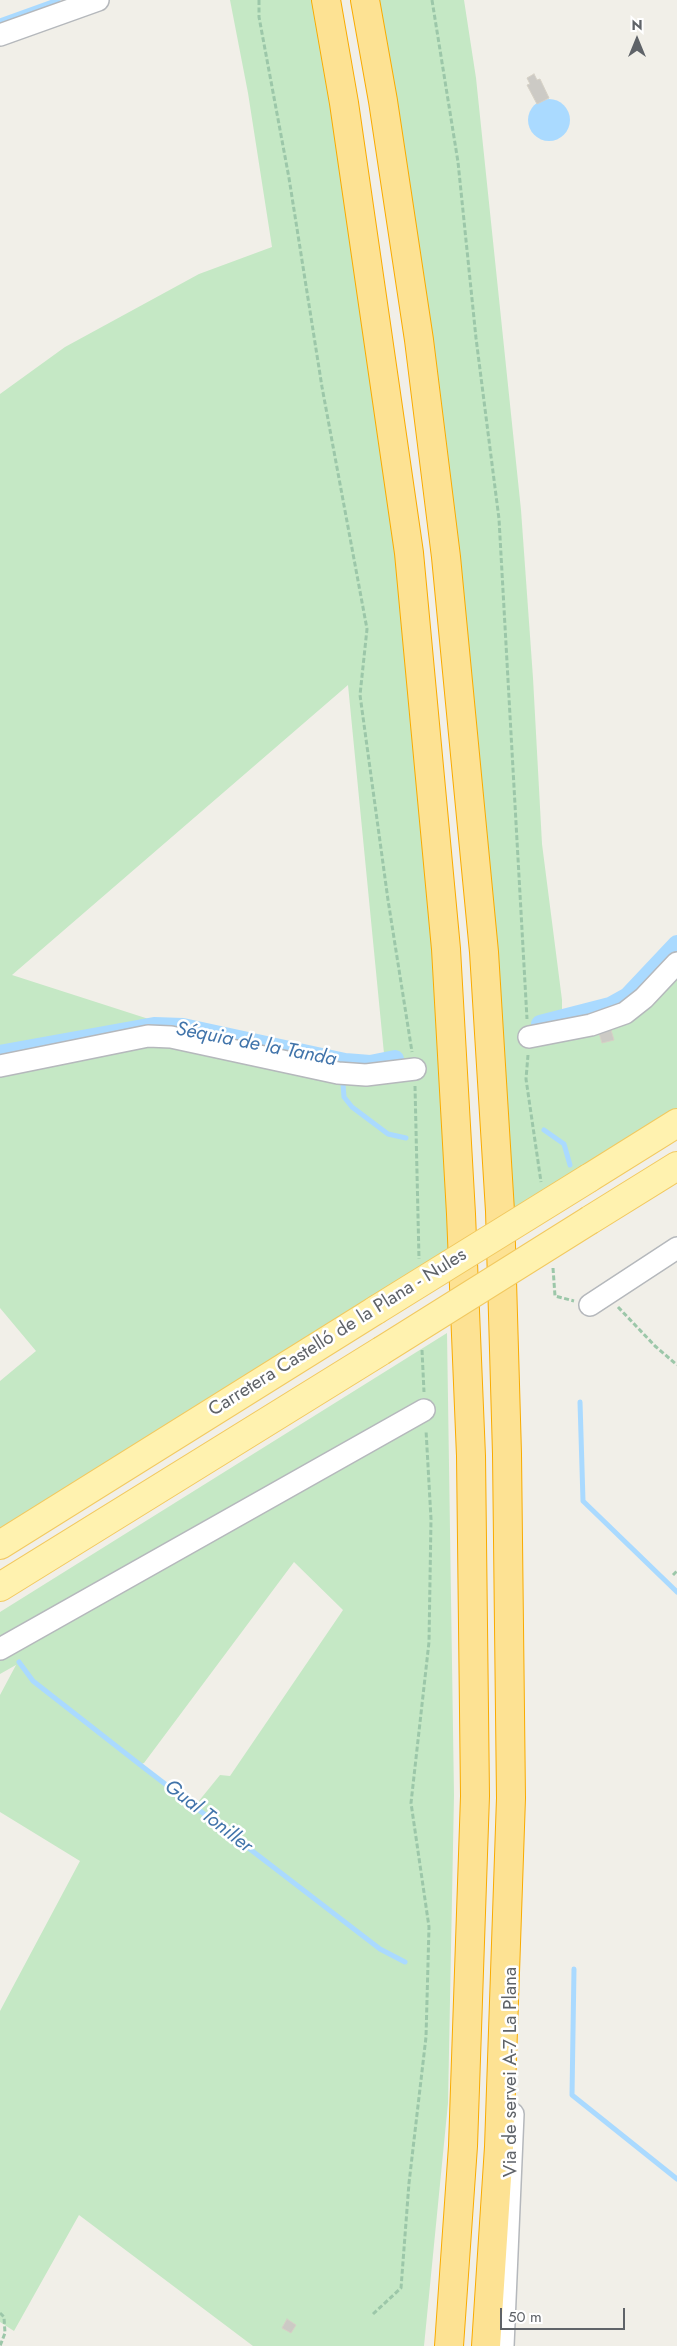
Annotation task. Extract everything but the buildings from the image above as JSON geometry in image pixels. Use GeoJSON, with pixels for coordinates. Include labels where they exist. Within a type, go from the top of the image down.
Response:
{"type":"FeatureCollection","features":[{"type":"Feature","properties":{"kind":"highway"},"geometry":{"type":"LineString","coordinates":[[326,0],[344,103],[409,553],[446,949],[461,1214],[471,1456],[475,1796],[463,2146],[449,2346]]}},
{"type":"Feature","properties":{"kind":"highway"},"geometry":{"type":"LineString","coordinates":[[365,0],[383,101],[419,340],[446,557],[484,952],[500,1211],[507,1454],[511,1798],[499,2147],[486,2346]]}},
{"type":"Feature","properties":{"kind":"main road","name":"Carretera Castelló de la Plana - Nules"},"geometry":{"type":"LineString","coordinates":[[0,1545],[677,1123]]}},
{"type":"Feature","properties":{"kind":"main road","name":"Carretera Castelló de la Plana - Nules"},"geometry":{"type":"LineString","coordinates":[[0,1587],[677,1166]]}},
{"type":"Feature","properties":{"kind":"street"},"geometry":{"type":"LineString","coordinates":[[0,35],[98,0]]}},
{"type":"Feature","properties":{"kind":"street"},"geometry":{"type":"LineString","coordinates":[[529,1037],[591,1025],[625,1013],[644,998],[677,963]]}},
{"type":"Feature","properties":{"kind":"street"},"geometry":{"type":"LineString","coordinates":[[0,1066],[148,1036],[171,1037],[338,1073],[366,1075],[415,1069]]}},
{"type":"Feature","properties":{"kind":"street"},"geometry":{"type":"LineString","coordinates":[[597,1300],[677,1248]]}},
{"type":"Feature","properties":{"kind":"street"},"geometry":{"type":"LineString","coordinates":[[0,1649],[424,1410]]}},
{"type":"Feature","properties":{"kind":"street","name":"Via de servei A-7 La Plana"},"geometry":{"type":"LineString","coordinates":[[503,2346],[513,2147],[511,1798]]}},
{"type":"Feature","properties":{"kind":"street"},"geometry":{"type":"LineString","coordinates":[[440,2346],[463,2146]]}},
{"type":"Feature","properties":{"kind":"path"},"geometry":{"type":"LineString","coordinates":[[258,0],[259,17],[289,178],[322,387],[367,629],[360,694],[388,900],[415,1069],[419,1261]]}},
{"type":"Feature","properties":{"kind":"path"},"geometry":{"type":"LineString","coordinates":[[432,0],[458,162],[476,338],[499,519],[529,1037]]}},
{"type":"Feature","properties":{"kind":"path"},"geometry":{"type":"LineString","coordinates":[[597,1300],[677,1366]]}},
{"type":"Feature","properties":{"kind":"path"},"geometry":{"type":"LineString","coordinates":[[373,2314],[401,2288],[409,2184],[426,2037],[428,1927],[412,1803],[428,1642],[431,1519],[422,1341]]}},
{"type":"Feature","properties":{"kind":"path"},"geometry":{"type":"LineString","coordinates":[[674,1575],[677,1571]]}},
{"type":"Feature","properties":{"kind":"path"},"geometry":{"type":"LineString","coordinates":[[0,2313],[4,2316],[5,2332],[0,2346]]}},
{"type":"Feature","properties":{"kind":"green space"},"geometry":{"type":"Polygon","coordinates":[[[230,0],[317,0],[390,500],[422,791],[454,1251],[0,1534],[0,1381],[36,1351],[0,1308],[0,394],[65,347],[199,274],[272,247],[248,93],[230,0]],[[348,685],[12,975],[158,1022],[171,1036],[386,1074],[348,685]]]}},
{"type":"Feature","properties":{"kind":"green space"},"geometry":{"type":"Polygon","coordinates":[[[375,0],[464,0],[476,78],[521,510],[542,844],[562,1000],[562,1031],[591,1025],[677,964],[677,1113],[508,1218],[375,0]]]}},
{"type":"Feature","properties":{"kind":"green space"},"geometry":{"type":"Polygon","coordinates":[[[447,1333],[454,1795],[448,2103],[424,2346],[253,2346],[79,2215],[14,2331],[0,2322],[0,2011],[80,1861],[0,1812],[0,1695],[16,1665],[0,1674],[0,1612],[447,1333]],[[294,1562],[144,1763],[139,1765],[194,1807],[220,1775],[230,1776],[343,1610],[294,1562]]]}},
{"type":"Feature","properties":{"kind":"water"},"geometry":{"type":"Polygon","coordinates":[[[553,99],[561,102],[567,108],[570,120],[567,132],[561,138],[545,141],[537,138],[531,132],[528,116],[531,108],[537,102],[553,99]]]}},
{"type":"Feature","properties":{"kind":"waterway"},"geometry":{"type":"LineString","coordinates":[[0,21],[58,0]]}},
{"type":"Feature","properties":{"kind":"waterway","name":"Séquia de la Tanda"},"geometry":{"type":"LineString","coordinates":[[540,1024],[610,1006],[628,996],[677,944]]}},
{"type":"Feature","properties":{"kind":"waterway","name":"Séquia de la Tanda"},"geometry":{"type":"LineString","coordinates":[[0,1054],[154,1026],[183,1027],[345,1062],[370,1064],[395,1059]]}},
{"type":"Feature","properties":{"kind":"waterway"},"geometry":{"type":"LineString","coordinates":[[343,1084],[344,1097],[352,1107],[388,1134],[406,1138]]}},
{"type":"Feature","properties":{"kind":"waterway"},"geometry":{"type":"LineString","coordinates":[[544,1130],[564,1144],[570,1165]]}},
{"type":"Feature","properties":{"kind":"waterway"},"geometry":{"type":"LineString","coordinates":[[580,1402],[583,1501],[677,1592]]}},
{"type":"Feature","properties":{"kind":"waterway","name":"Gual Toniller"},"geometry":{"type":"LineString","coordinates":[[19,1662],[33,1681],[143,1767],[380,1949],[405,1962]]}},
{"type":"Feature","properties":{"kind":"waterway","name":"Gual Toniller"},"geometry":{"type":"LineString","coordinates":[[574,1969],[572,2095],[677,2179]]}}]}
